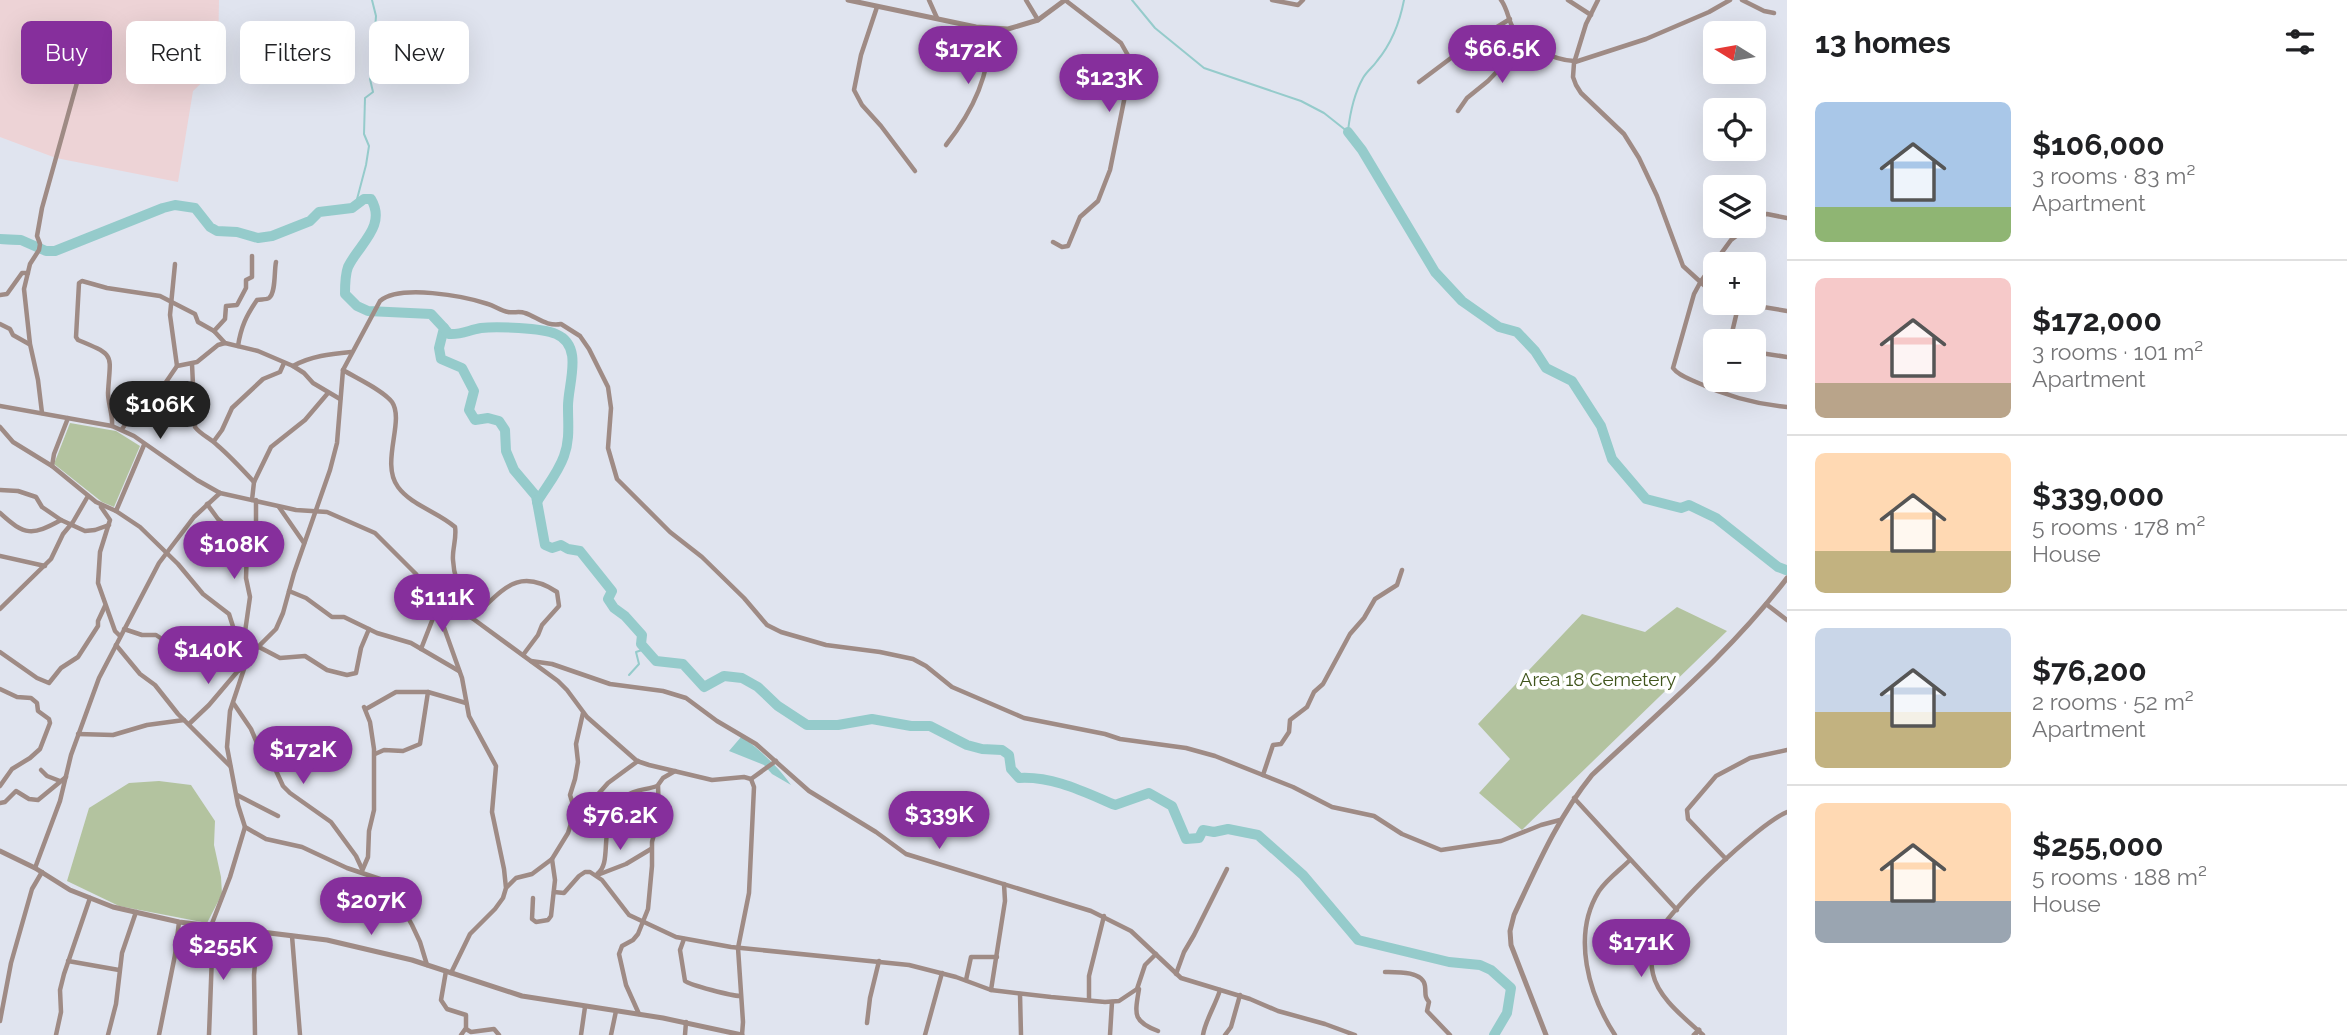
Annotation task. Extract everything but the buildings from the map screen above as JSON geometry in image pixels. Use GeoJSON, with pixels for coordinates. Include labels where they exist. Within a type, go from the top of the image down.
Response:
{"type":"FeatureCollection","features":[{"type":"Feature","properties":{"kind":"street"},"geometry":{"type":"LineString","coordinates":[[848,0],[993,29],[1008,29],[1038,20],[1065,0],[1121,43],[1128,52],[1130,64],[1117,136],[1103,190],[1093,207],[1080,217],[1068,246],[1062,247],[1053,242]]}},
{"type":"Feature","properties":{"kind":"street"},"geometry":{"type":"LineString","coordinates":[[929,0],[937,18]]}},
{"type":"Feature","properties":{"kind":"street"},"geometry":{"type":"LineString","coordinates":[[1026,0],[1038,20]]}},
{"type":"Feature","properties":{"kind":"street"},"geometry":{"type":"LineString","coordinates":[[1272,0],[1298,5],[1303,0]]}},
{"type":"Feature","properties":{"kind":"street"},"geometry":{"type":"LineString","coordinates":[[1501,0],[1513,28],[1527,40],[1543,53],[1574,62],[1647,38],[1709,12],[1730,0]]}},
{"type":"Feature","properties":{"kind":"street"},"geometry":{"type":"LineString","coordinates":[[1568,0],[1591,15]]}},
{"type":"Feature","properties":{"kind":"street"},"geometry":{"type":"LineString","coordinates":[[1598,0],[1574,62],[1573,77],[1581,93],[1613,122],[1632,145],[1657,196],[1683,266],[1703,283]]}},
{"type":"Feature","properties":{"kind":"street"},"geometry":{"type":"LineString","coordinates":[[1742,0],[1774,13]]}},
{"type":"Feature","properties":{"kind":"street"},"geometry":{"type":"LineString","coordinates":[[877,7],[861,55],[854,90],[862,105],[915,171]]}},
{"type":"Feature","properties":{"kind":"street"},"geometry":{"type":"LineString","coordinates":[[1419,82],[1485,33],[1510,19]]}},
{"type":"Feature","properties":{"kind":"street"},"geometry":{"type":"LineString","coordinates":[[946,145],[968,115],[980,91],[993,29]]}},
{"type":"Feature","properties":{"kind":"street"},"geometry":{"type":"LineString","coordinates":[[1458,111],[1467,98],[1488,81],[1527,40]]}},
{"type":"Feature","properties":{"kind":"street"},"geometry":{"type":"LineString","coordinates":[[42,413],[24,295],[30,264],[39,250],[40,241],[37,236],[42,208],[77,84]]}},
{"type":"Feature","properties":{"kind":"street"},"geometry":{"type":"LineString","coordinates":[[1766,214],[1787,218]]}},
{"type":"Feature","properties":{"kind":"street"},"geometry":{"type":"LineString","coordinates":[[1734,238],[1701,281],[1689,305],[1673,364],[1675,372],[1732,398],[1787,407]]}},
{"type":"Feature","properties":{"kind":"street"},"geometry":{"type":"LineString","coordinates":[[214,331],[225,319],[226,306],[237,305],[246,288],[246,280],[252,277],[252,256]]}},
{"type":"Feature","properties":{"kind":"street"},"geometry":{"type":"LineString","coordinates":[[238,346],[246,316],[259,299],[265,300],[271,295],[276,262]]}},
{"type":"Feature","properties":{"kind":"street"},"geometry":{"type":"LineString","coordinates":[[122,429],[139,406],[147,403],[164,385],[177,366],[170,315],[175,264]]}},
{"type":"Feature","properties":{"kind":"street"},"geometry":{"type":"LineString","coordinates":[[0,295],[7,294],[22,274],[28,272]]}},
{"type":"Feature","properties":{"kind":"street"},"geometry":{"type":"LineString","coordinates":[[112,426],[112,410],[108,396],[111,372],[107,355],[76,337],[80,282],[160,296],[191,311],[198,322],[214,331],[225,343]]}},
{"type":"Feature","properties":{"kind":"street"},"geometry":{"type":"LineString","coordinates":[[211,926],[245,827],[236,794],[227,737],[230,711],[248,657],[276,629],[325,489],[337,443],[342,370],[380,301],[385,297],[398,295],[438,293],[489,304],[509,312],[525,313],[544,323],[561,324],[580,336],[608,387],[611,408],[608,448],[617,479],[663,526],[702,557],[767,625],[804,640],[913,659],[952,687],[1024,718],[1130,741],[1186,748],[1215,756],[1293,787],[1332,807],[1374,816],[1402,834],[1441,850],[1501,841],[1560,820]]}},
{"type":"Feature","properties":{"kind":"street"},"geometry":{"type":"LineString","coordinates":[[1766,308],[1787,311]]}},
{"type":"Feature","properties":{"kind":"street"},"geometry":{"type":"LineString","coordinates":[[0,324],[30,344]]}},
{"type":"Feature","properties":{"kind":"street"},"geometry":{"type":"LineString","coordinates":[[177,366],[192,364],[225,343],[258,351],[293,366],[340,399]]}},
{"type":"Feature","properties":{"kind":"street"},"geometry":{"type":"LineString","coordinates":[[293,366],[319,355],[352,352]]}},
{"type":"Feature","properties":{"kind":"street"},"geometry":{"type":"LineString","coordinates":[[1766,354],[1787,357]]}},
{"type":"Feature","properties":{"kind":"street"},"geometry":{"type":"LineString","coordinates":[[214,441],[232,408],[263,379],[280,372],[284,363]]}},
{"type":"Feature","properties":{"kind":"street"},"geometry":{"type":"LineString","coordinates":[[192,364],[195,427],[200,434],[214,441],[254,482]]}},
{"type":"Feature","properties":{"kind":"street"},"geometry":{"type":"LineString","coordinates":[[342,370],[393,403],[396,414],[391,463],[394,480],[408,496],[455,527],[455,583],[472,618]]}},
{"type":"Feature","properties":{"kind":"street"},"geometry":{"type":"LineString","coordinates":[[245,666],[244,632],[250,597],[246,578],[247,548],[256,531],[254,482],[271,447],[305,419],[328,393]]}},
{"type":"Feature","properties":{"kind":"street"},"geometry":{"type":"LineString","coordinates":[[0,406],[122,429],[220,493],[296,510],[327,512],[375,533],[410,567],[437,608],[459,671],[469,716],[496,766],[493,820],[506,888],[495,909],[470,934],[449,972],[441,994],[442,1004],[447,1009],[465,1014],[466,1028],[461,1035]]}},
{"type":"Feature","properties":{"kind":"street"},"geometry":{"type":"LineString","coordinates":[[52,466],[68,418]]}},
{"type":"Feature","properties":{"kind":"street"},"geometry":{"type":"LineString","coordinates":[[0,427],[23,450],[52,466],[109,516],[109,525],[100,552],[98,587],[115,631],[120,636]]}},
{"type":"Feature","properties":{"kind":"street"},"geometry":{"type":"LineString","coordinates":[[116,511],[144,445]]}},
{"type":"Feature","properties":{"kind":"street"},"geometry":{"type":"LineString","coordinates":[[0,490],[18,491],[36,497],[42,507],[71,526],[90,531],[109,525]]}},
{"type":"Feature","properties":{"kind":"street"},"geometry":{"type":"LineString","coordinates":[[35,868],[60,801],[93,691],[120,636],[166,553],[194,517],[220,493]]}},
{"type":"Feature","properties":{"kind":"street"},"geometry":{"type":"LineString","coordinates":[[0,609],[54,555],[63,534],[71,526],[88,496]]}},
{"type":"Feature","properties":{"kind":"street"},"geometry":{"type":"LineString","coordinates":[[96,502],[140,527],[203,594],[229,614],[237,632],[239,650],[245,666]]}},
{"type":"Feature","properties":{"kind":"street"},"geometry":{"type":"LineString","coordinates":[[207,504],[247,548]]}},
{"type":"Feature","properties":{"kind":"street"},"geometry":{"type":"LineString","coordinates":[[278,506],[304,544]]}},
{"type":"Feature","properties":{"kind":"street"},"geometry":{"type":"LineString","coordinates":[[0,513],[10,522],[32,533],[61,520]]}},
{"type":"Feature","properties":{"kind":"street"},"geometry":{"type":"LineString","coordinates":[[0,556],[45,566]]}},
{"type":"Feature","properties":{"kind":"street"},"geometry":{"type":"LineString","coordinates":[[1263,775],[1273,745],[1281,744],[1289,732],[1290,720],[1307,707],[1314,692],[1323,684],[1350,634],[1375,599],[1397,585],[1402,570]]}},
{"type":"Feature","properties":{"kind":"street"},"geometry":{"type":"LineString","coordinates":[[1546,1035],[1511,945],[1510,931],[1514,915],[1560,820],[1592,775],[1719,655],[1787,578]]}},
{"type":"Feature","properties":{"kind":"street"},"geometry":{"type":"LineString","coordinates":[[472,618],[506,586],[515,582],[522,580],[550,587],[557,592],[559,606],[542,625],[523,655]]}},
{"type":"Feature","properties":{"kind":"street"},"geometry":{"type":"LineString","coordinates":[[289,591],[306,598],[332,617],[344,617],[369,629],[404,640],[459,671]]}},
{"type":"Feature","properties":{"kind":"street"},"geometry":{"type":"LineString","coordinates":[[433,600],[472,618],[531,661],[567,690],[583,713],[638,761],[712,780],[744,777],[751,779]]}},
{"type":"Feature","properties":{"kind":"street"},"geometry":{"type":"LineString","coordinates":[[1766,604],[1787,621]]}},
{"type":"Feature","properties":{"kind":"street"},"geometry":{"type":"LineString","coordinates":[[0,652],[37,678],[49,683],[61,668],[78,657],[98,626],[98,619],[105,606]]}},
{"type":"Feature","properties":{"kind":"street"},"geometry":{"type":"LineString","coordinates":[[421,649],[437,608]]}},
{"type":"Feature","properties":{"kind":"street"},"geometry":{"type":"LineString","coordinates":[[124,629],[135,634],[156,635],[177,649],[202,647],[239,650]]}},
{"type":"Feature","properties":{"kind":"street"},"geometry":{"type":"LineString","coordinates":[[259,647],[281,658],[305,656],[327,670],[351,675],[356,673],[361,648],[369,629]]}},
{"type":"Feature","properties":{"kind":"street"},"geometry":{"type":"LineString","coordinates":[[116,645],[186,722],[231,766]]}},
{"type":"Feature","properties":{"kind":"street"},"geometry":{"type":"LineString","coordinates":[[531,661],[552,664],[610,684],[663,691],[686,698],[717,721],[746,737],[809,791],[876,832],[906,854],[1104,916],[1131,931],[1181,978],[1240,995],[1278,1012],[1355,1035]]}},
{"type":"Feature","properties":{"kind":"street"},"geometry":{"type":"LineString","coordinates":[[78,734],[113,735],[147,725],[186,722],[209,705],[245,666]]}},
{"type":"Feature","properties":{"kind":"street"},"geometry":{"type":"LineString","coordinates":[[0,689],[17,697],[31,698],[37,703],[38,711],[49,719],[50,723],[40,749],[12,769],[0,786]]}},
{"type":"Feature","properties":{"kind":"street"},"geometry":{"type":"LineString","coordinates":[[361,871],[369,848],[369,831],[374,810],[374,754],[370,722],[365,708],[394,692],[428,692],[466,703]]}},
{"type":"Feature","properties":{"kind":"street"},"geometry":{"type":"LineString","coordinates":[[374,754],[384,750],[403,751],[420,744],[428,692]]}},
{"type":"Feature","properties":{"kind":"street"},"geometry":{"type":"LineString","coordinates":[[234,704],[257,743],[272,762],[283,786],[331,822],[356,856],[361,871]]}},
{"type":"Feature","properties":{"kind":"street"},"geometry":{"type":"LineString","coordinates":[[506,888],[516,878],[532,874],[552,859],[568,833],[575,811],[570,795],[578,762],[576,744],[583,713]]}},
{"type":"Feature","properties":{"kind":"street"},"geometry":{"type":"LineString","coordinates":[[1726,859],[1688,819],[1687,810],[1716,776],[1760,755],[1787,750]]}},
{"type":"Feature","properties":{"kind":"street"},"geometry":{"type":"LineString","coordinates":[[575,811],[584,810],[608,783],[631,769],[638,761]]}},
{"type":"Feature","properties":{"kind":"street"},"geometry":{"type":"LineString","coordinates":[[751,779],[776,761]]}},
{"type":"Feature","properties":{"kind":"street"},"geometry":{"type":"LineString","coordinates":[[41,770],[47,776],[61,781]]}},
{"type":"Feature","properties":{"kind":"street"},"geometry":{"type":"LineString","coordinates":[[639,1014],[626,985],[618,954],[622,946],[633,940],[638,933],[649,901],[652,848],[659,816],[658,785],[663,778],[676,771]]}},
{"type":"Feature","properties":{"kind":"street"},"geometry":{"type":"LineString","coordinates":[[0,803],[5,802],[16,791],[29,799],[38,800],[66,777]]}},
{"type":"Feature","properties":{"kind":"street"},"geometry":{"type":"LineString","coordinates":[[0,851],[90,898],[136,912],[179,922],[357,946],[427,965],[522,996],[686,1022],[742,1035],[738,947],[748,893],[754,787],[751,779]]}},
{"type":"Feature","properties":{"kind":"street"},"geometry":{"type":"LineString","coordinates":[[597,874],[605,863],[610,816],[629,793],[658,785]]}},
{"type":"Feature","properties":{"kind":"street"},"geometry":{"type":"LineString","coordinates":[[236,794],[278,816]]}},
{"type":"Feature","properties":{"kind":"street"},"geometry":{"type":"LineString","coordinates":[[1574,797],[1676,910]]}},
{"type":"Feature","properties":{"kind":"street"},"geometry":{"type":"LineString","coordinates":[[1699,1033],[1662,992],[1653,974],[1652,955],[1656,938],[1676,910],[1726,859],[1762,827],[1787,812]]}},
{"type":"Feature","properties":{"kind":"street"},"geometry":{"type":"LineString","coordinates":[[245,827],[267,839],[302,846],[346,868],[383,880],[392,889],[420,942],[427,965]]}},
{"type":"Feature","properties":{"kind":"street"},"geometry":{"type":"LineString","coordinates":[[554,892],[564,893],[569,890],[584,872],[597,874],[626,864],[652,848]]}},
{"type":"Feature","properties":{"kind":"street"},"geometry":{"type":"LineString","coordinates":[[533,898],[532,919],[542,922],[551,916],[555,880],[552,859]]}},
{"type":"Feature","properties":{"kind":"street"},"geometry":{"type":"LineString","coordinates":[[1615,1035],[1592,992],[1587,966],[1586,933],[1590,913],[1599,892],[1630,860]]}},
{"type":"Feature","properties":{"kind":"street"},"geometry":{"type":"LineString","coordinates":[[1176,974],[1184,951],[1227,869]]}},
{"type":"Feature","properties":{"kind":"street"},"geometry":{"type":"LineString","coordinates":[[0,1021],[7,981],[32,889],[42,872]]}},
{"type":"Feature","properties":{"kind":"street"},"geometry":{"type":"LineString","coordinates":[[597,874],[625,911],[641,922],[684,939],[834,959],[909,965],[966,980],[991,990],[1089,1000],[1112,1002],[1130,995],[1139,985]]}},
{"type":"Feature","properties":{"kind":"street"},"geometry":{"type":"LineString","coordinates":[[991,990],[1005,901],[1004,884]]}},
{"type":"Feature","properties":{"kind":"street"},"geometry":{"type":"LineString","coordinates":[[56,1035],[61,1012],[60,990],[90,898]]}},
{"type":"Feature","properties":{"kind":"street"},"geometry":{"type":"LineString","coordinates":[[108,1035],[116,1004],[122,953],[136,912]]}},
{"type":"Feature","properties":{"kind":"street"},"geometry":{"type":"LineString","coordinates":[[1089,1000],[1089,976],[1104,916]]}},
{"type":"Feature","properties":{"kind":"street"},"geometry":{"type":"LineString","coordinates":[[159,1035],[176,955],[179,922]]}},
{"type":"Feature","properties":{"kind":"street"},"geometry":{"type":"LineString","coordinates":[[209,1035],[211,962],[219,926]]}},
{"type":"Feature","properties":{"kind":"street"},"geometry":{"type":"LineString","coordinates":[[255,1035],[254,975],[258,931]]}},
{"type":"Feature","properties":{"kind":"street"},"geometry":{"type":"LineString","coordinates":[[292,936],[300,1035]]}},
{"type":"Feature","properties":{"kind":"street"},"geometry":{"type":"LineString","coordinates":[[684,939],[680,950],[685,981],[694,986],[740,996]]}},
{"type":"Feature","properties":{"kind":"street"},"geometry":{"type":"LineString","coordinates":[[1156,954],[1147,962],[1139,985],[1136,1012],[1142,1025],[1158,1031]]}},
{"type":"Feature","properties":{"kind":"street"},"geometry":{"type":"LineString","coordinates":[[966,980],[971,957],[997,957]]}},
{"type":"Feature","properties":{"kind":"street"},"geometry":{"type":"LineString","coordinates":[[68,961],[119,970]]}},
{"type":"Feature","properties":{"kind":"street"},"geometry":{"type":"LineString","coordinates":[[867,1023],[879,961]]}},
{"type":"Feature","properties":{"kind":"street"},"geometry":{"type":"LineString","coordinates":[[1385,972],[1404,973],[1422,980],[1429,1002],[1427,1012],[1450,1035]]}},
{"type":"Feature","properties":{"kind":"street"},"geometry":{"type":"LineString","coordinates":[[925,1035],[942,973]]}},
{"type":"Feature","properties":{"kind":"street"},"geometry":{"type":"LineString","coordinates":[[0,980],[7,981]]}},
{"type":"Feature","properties":{"kind":"street"},"geometry":{"type":"LineString","coordinates":[[1203,1035],[1220,990]]}},
{"type":"Feature","properties":{"kind":"street"},"geometry":{"type":"LineString","coordinates":[[1020,993],[1021,1035]]}},
{"type":"Feature","properties":{"kind":"street"},"geometry":{"type":"LineString","coordinates":[[1225,1035],[1232,1024],[1240,995]]}},
{"type":"Feature","properties":{"kind":"street"},"geometry":{"type":"LineString","coordinates":[[1110,1035],[1112,1002]]}},
{"type":"Feature","properties":{"kind":"street"},"geometry":{"type":"LineString","coordinates":[[581,1035],[585,1007]]}},
{"type":"Feature","properties":{"kind":"street"},"geometry":{"type":"LineString","coordinates":[[611,1035],[616,1012]]}},
{"type":"Feature","properties":{"kind":"street"},"geometry":{"type":"LineString","coordinates":[[685,1035],[686,1022]]}},
{"type":"Feature","properties":{"kind":"street"},"geometry":{"type":"LineString","coordinates":[[466,1028],[477,1033],[494,1029],[499,1035]]}},
{"type":"Feature","properties":{"kind":"shaded area"},"geometry":{"type":"Polygon","coordinates":[[[0,0],[219,0],[219,21],[126,21],[126,84],[200,84],[193,91],[178,182],[56,158],[0,137],[0,0]]]}},
{"type":"Feature","properties":{"kind":"shaded area"},"geometry":{"type":"Polygon","coordinates":[[[741,737],[768,759],[791,785],[772,774],[764,765],[729,751],[741,737]]]}},
{"type":"Feature","properties":{"kind":"green space"},"geometry":{"type":"Polygon","coordinates":[[[70,423],[116,431],[140,446],[114,507],[102,502],[54,464],[70,423]]]}},
{"type":"Feature","properties":{"kind":"green space","name":"Area 18 Cemetery"},"geometry":{"type":"Polygon","coordinates":[[[1677,607],[1727,631],[1522,830],[1479,793],[1510,759],[1478,724],[1582,614],[1645,632],[1677,607]]]}},
{"type":"Feature","properties":{"kind":"green space"},"geometry":{"type":"Polygon","coordinates":[[[159,781],[191,785],[215,821],[214,845],[222,894],[207,923],[119,906],[67,881],[89,808],[129,783],[159,781]]]}},
{"type":"Feature","properties":{"kind":"waterway"},"geometry":{"type":"LineString","coordinates":[[356,203],[369,146],[364,134],[365,98],[373,92],[370,79],[376,66],[376,16],[372,0]]}},
{"type":"Feature","properties":{"kind":"waterway"},"geometry":{"type":"LineString","coordinates":[[1132,0],[1155,28],[1204,68],[1301,101],[1324,113],[1348,132]]}},
{"type":"Feature","properties":{"kind":"waterway"},"geometry":{"type":"LineString","coordinates":[[1348,131],[1360,84],[1391,40],[1404,0]]}},
{"type":"Feature","properties":{"kind":"waterway"},"geometry":{"type":"LineString","coordinates":[[1348,132],[1362,150],[1435,272],[1462,301],[1499,327],[1517,332],[1546,368],[1572,381],[1601,426],[1612,459],[1646,499],[1681,508],[1689,505],[1716,518],[1778,567],[1786,570]]}},
{"type":"Feature","properties":{"kind":"waterway"},"geometry":{"type":"LineString","coordinates":[[0,239],[21,240],[46,251],[55,251],[175,205],[195,208],[210,227],[217,231],[237,232],[258,238],[272,236],[310,221],[319,212],[352,208],[364,199],[371,199],[375,209],[374,226],[348,267],[345,294],[357,306],[368,311],[431,314],[444,328],[439,348],[441,359],[462,368],[474,391],[469,410],[475,420],[488,418],[499,421],[505,430],[506,451],[514,470],[536,496],[545,545],[552,548],[561,545],[580,551],[612,591],[608,599],[614,608],[642,635],[641,644],[656,661],[683,664],[704,687],[724,676],[742,678],[807,725],[838,725],[872,719],[911,726],[930,726],[967,745],[1002,750],[1009,755],[1011,769],[1019,778],[1056,782],[1115,805],[1149,793],[1172,806],[1186,839],[1199,838],[1203,830],[1214,832],[1228,829],[1258,835],[1303,875],[1358,940],[1449,962],[1480,965],[1491,970],[1511,988],[1507,1013],[1494,1035]]}},
{"type":"Feature","properties":{"kind":"waterway"},"geometry":{"type":"LineString","coordinates":[[0,243],[30,244]]}},
{"type":"Feature","properties":{"kind":"waterway"},"geometry":{"type":"LineString","coordinates":[[444,328],[449,334],[488,327],[540,330],[556,334],[565,340],[570,348],[572,367],[566,450],[559,468],[537,502]]}},
{"type":"Feature","properties":{"kind":"waterway"},"geometry":{"type":"LineString","coordinates":[[629,675],[639,664],[636,652],[645,649]]}}]}
